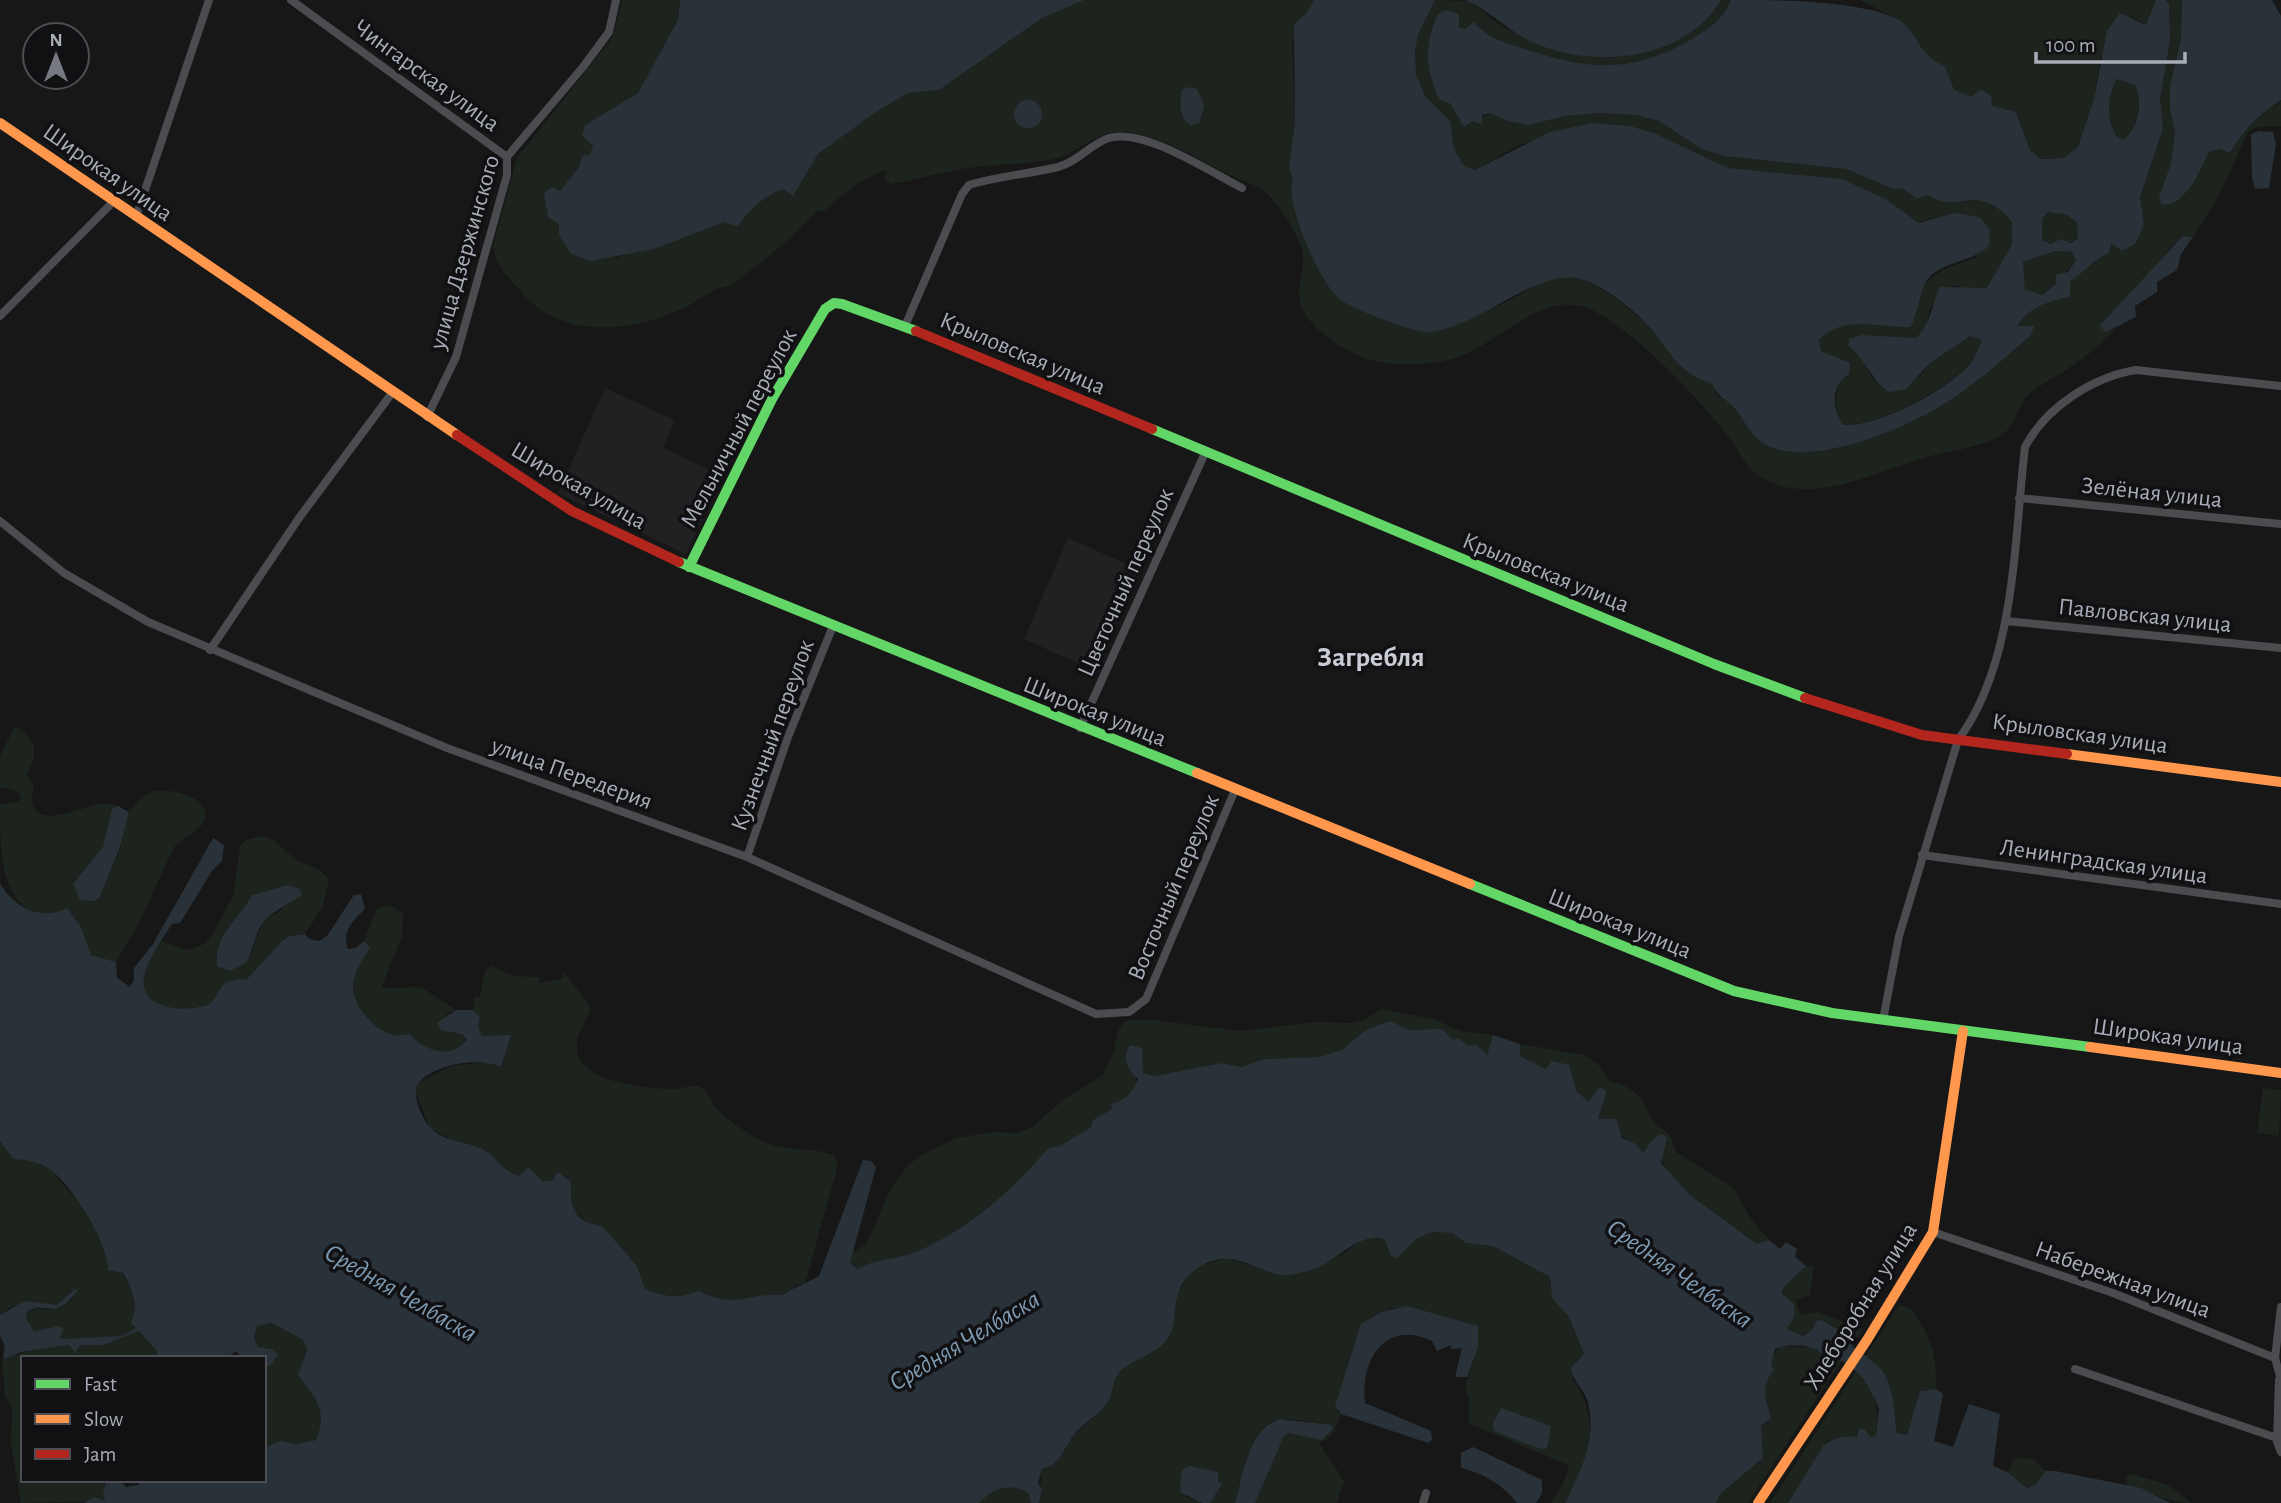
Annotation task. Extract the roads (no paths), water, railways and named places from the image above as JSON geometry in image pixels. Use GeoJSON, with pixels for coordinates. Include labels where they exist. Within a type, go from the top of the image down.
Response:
{"type":"FeatureCollection","features":[{"type":"Feature","properties":{"kind":"street"},"geometry":{"type":"LineString","coordinates":[[136,217],[209,0]]}},
{"type":"Feature","properties":{"kind":"street","name":"Чингарская улица"},"geometry":{"type":"LineString","coordinates":[[291,0],[507,157]]}},
{"type":"Feature","properties":{"kind":"street","name":"улица Дзержинского"},"geometry":{"type":"LineString","coordinates":[[427,417],[456,357],[508,175],[507,157],[609,32],[616,0]]}},
{"type":"Feature","properties":{"kind":"street","name":"Широкая улица"},"geometry":{"type":"LineString","coordinates":[[0,123],[392,394],[572,511],[689,567],[1080,728],[1734,991],[1789,1006],[2281,1073]]}},
{"type":"Feature","properties":{"kind":"street"},"geometry":{"type":"LineString","coordinates":[[905,326],[962,194],[969,185],[1059,166],[1077,159],[1105,139],[1114,137],[1136,139],[1164,148],[1242,188]]}},
{"type":"Feature","properties":{"kind":"street"},"geometry":{"type":"LineString","coordinates":[[0,316],[113,202]]}},
{"type":"Feature","properties":{"kind":"street","name":"Крыловская улица"},"geometry":{"type":"LineString","coordinates":[[825,309],[834,303],[855,306],[1714,664],[1878,722],[1922,735],[2281,782]]}},
{"type":"Feature","properties":{"kind":"street","name":"Мельничный переулок"},"geometry":{"type":"LineString","coordinates":[[689,567],[772,399],[825,309]]}},
{"type":"Feature","properties":{"kind":"street"},"geometry":{"type":"LineString","coordinates":[[1883,1020],[1899,936],[1922,855],[1958,740],[1972,722],[1985,693],[2005,621],[2025,447],[2034,430],[2063,405],[2103,378],[2136,370],[2281,386]]}},
{"type":"Feature","properties":{"kind":"street"},"geometry":{"type":"LineString","coordinates":[[210,650],[299,518],[392,394]]}},
{"type":"Feature","properties":{"kind":"street","name":"Цветочный переулок"},"geometry":{"type":"LineString","coordinates":[[1080,728],[1205,453]]}},
{"type":"Feature","properties":{"kind":"street","name":"Зелёная улица"},"geometry":{"type":"LineString","coordinates":[[2019,498],[2281,524]]}},
{"type":"Feature","properties":{"kind":"street","name":"улица Передерия"},"geometry":{"type":"LineString","coordinates":[[0,521],[64,573],[99,595],[148,622],[210,650],[447,748],[747,857],[1084,1011],[1119,1014],[1137,1008],[1146,999]]}},
{"type":"Feature","properties":{"kind":"street","name":"Павловская улица"},"geometry":{"type":"LineString","coordinates":[[2005,621],[2281,648]]}},
{"type":"Feature","properties":{"kind":"street","name":"Кузнечный переулок"},"geometry":{"type":"LineString","coordinates":[[747,857],[788,737],[833,626]]}},
{"type":"Feature","properties":{"kind":"street","name":"Восточный переулок"},"geometry":{"type":"LineString","coordinates":[[1146,999],[1235,790]]}},
{"type":"Feature","properties":{"kind":"street","name":"Ленинградская улица"},"geometry":{"type":"LineString","coordinates":[[1922,855],[2281,904]]}},
{"type":"Feature","properties":{"kind":"street","name":"Хлеборобная улица"},"geometry":{"type":"LineString","coordinates":[[1758,1503],[1867,1340],[1933,1232],[1962,1031]]}},
{"type":"Feature","properties":{"kind":"street","name":"Набережная улица"},"geometry":{"type":"LineString","coordinates":[[1933,1232],[2113,1293],[2275,1359]]}},
{"type":"Feature","properties":{"kind":"street"},"geometry":{"type":"LineString","coordinates":[[2281,1307],[2275,1359],[2280,1380],[2277,1438],[2281,1451]]}},
{"type":"Feature","properties":{"kind":"street"},"geometry":{"type":"LineString","coordinates":[[2075,1369],[2277,1438]]}},
{"type":"Feature","properties":{"kind":"street"},"geometry":{"type":"LineString","coordinates":[[1423,1503],[1426,1493]]}},
{"type":"Feature","properties":{"kind":"water"},"geometry":{"type":"Polygon","coordinates":[[[680,0],[1084,0],[1042,18],[939,90],[908,93],[876,112],[818,154],[793,196],[783,189],[769,196],[752,209],[738,227],[725,222],[654,249],[590,261],[570,253],[559,234],[559,224],[548,217],[544,193],[552,187],[560,191],[579,167],[582,156],[590,154],[593,145],[582,136],[585,125],[638,93],[678,20],[680,0]]]}},
{"type":"Feature","properties":{"kind":"water"},"geometry":{"type":"Polygon","coordinates":[[[1314,0],[1435,0],[1419,32],[1415,50],[1416,74],[1425,96],[1450,121],[1454,149],[1464,166],[1475,170],[1550,132],[1593,123],[1630,126],[1654,133],[1728,168],[1842,179],[1886,199],[1919,223],[1954,213],[1980,217],[1990,230],[1989,246],[1942,268],[1930,277],[1910,327],[1851,325],[1829,332],[1819,340],[1821,351],[1850,363],[1849,374],[1839,385],[1835,397],[1843,425],[1874,420],[1910,406],[1944,386],[1971,363],[1982,340],[1970,336],[1929,364],[1906,389],[1889,392],[1849,347],[1849,339],[1862,335],[1916,338],[1928,321],[1940,287],[1987,288],[2012,244],[2012,222],[1999,209],[1988,203],[1977,200],[1939,201],[1929,195],[1916,199],[1904,189],[1891,188],[1846,169],[1724,156],[1702,149],[1659,121],[1636,115],[1601,113],[1564,116],[1530,125],[1507,121],[1490,113],[1482,115],[1482,124],[1472,121],[1464,127],[1451,104],[1439,99],[1431,76],[1428,47],[1438,14],[1446,10],[1459,14],[1459,27],[1465,29],[1474,22],[1497,39],[1547,56],[1609,65],[1648,59],[1690,40],[1719,19],[1731,0],[1820,3],[1865,9],[1901,21],[1925,52],[1945,66],[1954,90],[1971,97],[1981,89],[1991,96],[1992,106],[2016,112],[2030,150],[2041,159],[2064,158],[2078,147],[2094,99],[2107,31],[2120,13],[2146,25],[2156,0],[2166,0],[2169,4],[2170,41],[2160,98],[2163,129],[2140,197],[2144,225],[2135,244],[2122,251],[2111,243],[2109,253],[2070,281],[2070,297],[2048,303],[2027,314],[2018,326],[2034,326],[2031,335],[1996,365],[1947,402],[1897,428],[1849,445],[1825,450],[1781,450],[1759,440],[1712,384],[1693,376],[1683,368],[1650,327],[1631,309],[1587,281],[1559,278],[1542,283],[1467,321],[1428,332],[1382,319],[1339,299],[1331,290],[1306,242],[1294,205],[1293,179],[1289,168],[1295,121],[1294,24],[1306,14],[1314,0]],[[2117,79],[2111,93],[2111,125],[2118,138],[2125,139],[2134,127],[2139,100],[2135,85],[2117,79]],[[2048,212],[2042,219],[2042,240],[2051,244],[2061,239],[2071,243],[2078,238],[2077,223],[2067,215],[2048,212]],[[2055,251],[2023,262],[2025,289],[2042,295],[2056,284],[2056,275],[2068,272],[2076,260],[2072,252],[2055,251]]]}},
{"type":"Feature","properties":{"kind":"water"},"geometry":{"type":"Polygon","coordinates":[[[1465,0],[1721,0],[1705,21],[1684,37],[1633,55],[1605,57],[1578,55],[1528,40],[1465,0]]]}},
{"type":"Feature","properties":{"kind":"water"},"geometry":{"type":"Polygon","coordinates":[[[2182,0],[2272,0],[2281,16],[2281,100],[2252,124],[2230,153],[2220,149],[2209,152],[2185,193],[2171,204],[2162,205],[2159,196],[2171,164],[2175,133],[2170,110],[2170,87],[2181,39],[2182,0]]]}},
{"type":"Feature","properties":{"kind":"water"},"geometry":{"type":"Polygon","coordinates":[[[1189,87],[1197,89],[1204,106],[1199,123],[1191,125],[1182,114],[1181,105],[1182,90],[1189,87]]]}},
{"type":"Feature","properties":{"kind":"water"},"geometry":{"type":"Polygon","coordinates":[[[1028,100],[1038,104],[1042,114],[1038,124],[1028,128],[1018,124],[1014,114],[1018,104],[1028,100]]]}},
{"type":"Feature","properties":{"kind":"water"},"geometry":{"type":"Polygon","coordinates":[[[2259,131],[2273,132],[2276,144],[2269,188],[2255,189],[2252,177],[2251,134],[2259,131]]]}},
{"type":"Feature","properties":{"kind":"water"},"geometry":{"type":"Polygon","coordinates":[[[2183,236],[2193,237],[2181,254],[2177,270],[2157,282],[2157,292],[2135,306],[2136,317],[2106,332],[2099,326],[2183,236]]]}},
{"type":"Feature","properties":{"kind":"water"},"geometry":{"type":"Polygon","coordinates":[[[118,806],[129,812],[120,847],[100,897],[94,901],[80,900],[73,884],[103,847],[112,809],[118,806]]]}},
{"type":"Feature","properties":{"kind":"water"},"geometry":{"type":"Polygon","coordinates":[[[213,838],[224,845],[222,861],[212,871],[180,923],[172,924],[147,968],[145,990],[150,998],[162,1005],[180,1009],[210,1004],[223,985],[247,979],[282,941],[290,936],[305,934],[309,939],[319,941],[327,936],[354,895],[361,894],[365,909],[349,927],[346,943],[348,949],[356,948],[364,941],[370,948],[357,969],[353,992],[360,1008],[371,1022],[393,1035],[410,1034],[423,1045],[438,1051],[453,1050],[467,1040],[462,1034],[441,1030],[437,1023],[456,1010],[473,1010],[480,1017],[478,1027],[482,1036],[511,1035],[501,1067],[482,1062],[447,1066],[427,1075],[419,1082],[416,1099],[427,1123],[442,1136],[484,1150],[506,1170],[518,1176],[529,1167],[542,1181],[552,1181],[558,1172],[571,1182],[571,1199],[580,1217],[602,1226],[637,1266],[645,1289],[659,1294],[678,1296],[699,1291],[712,1297],[733,1300],[783,1295],[819,1276],[863,1160],[871,1161],[876,1167],[850,1263],[858,1269],[871,1263],[908,1255],[953,1233],[1004,1194],[1048,1148],[1060,1146],[1091,1127],[1093,1120],[1112,1109],[1111,1104],[1128,1096],[1138,1079],[1127,1063],[1126,1054],[1130,1045],[1142,1048],[1143,1073],[1155,1076],[1221,1063],[1241,1067],[1264,1059],[1319,1057],[1342,1050],[1366,1030],[1390,1021],[1410,1030],[1442,1029],[1453,1040],[1458,1038],[1469,1046],[1477,1045],[1487,1055],[1493,1035],[1520,1044],[1520,1056],[1546,1069],[1552,1061],[1569,1065],[1576,1091],[1589,1102],[1599,1087],[1607,1091],[1598,1119],[1616,1119],[1622,1138],[1636,1144],[1643,1153],[1653,1139],[1662,1134],[1667,1138],[1661,1163],[1690,1195],[1757,1244],[1769,1240],[1780,1249],[1786,1242],[1797,1249],[1795,1257],[1806,1266],[1783,1288],[1782,1294],[1794,1304],[1794,1317],[1787,1329],[1803,1336],[1812,1330],[1816,1321],[1821,1320],[1842,1331],[1846,1341],[1853,1345],[1841,1362],[1810,1347],[1792,1345],[1775,1349],[1771,1364],[1774,1370],[1766,1387],[1771,1418],[1761,1426],[1763,1458],[1721,1493],[1716,1503],[1565,1503],[1586,1454],[1590,1416],[1588,1402],[1571,1368],[1584,1354],[1569,1317],[1552,1298],[1550,1277],[1493,1246],[1466,1243],[1452,1233],[1432,1232],[1416,1239],[1397,1258],[1391,1256],[1384,1239],[1374,1238],[1356,1244],[1319,1267],[1292,1274],[1272,1273],[1233,1259],[1213,1261],[1201,1266],[1182,1284],[1167,1340],[1119,1373],[1105,1407],[1077,1431],[1055,1463],[1042,1469],[1038,1483],[1042,1489],[1039,1503],[1031,1503],[1029,1494],[1023,1490],[1009,1487],[990,1493],[979,1503],[84,1503],[94,1497],[105,1501],[103,1492],[106,1482],[122,1482],[126,1487],[138,1485],[139,1482],[266,1482],[266,1447],[280,1441],[296,1444],[316,1440],[321,1421],[318,1405],[298,1375],[307,1350],[303,1340],[272,1323],[257,1326],[254,1337],[258,1347],[271,1349],[278,1354],[270,1366],[266,1365],[266,1356],[240,1356],[236,1351],[229,1356],[158,1356],[157,1351],[139,1331],[103,1345],[81,1345],[75,1353],[69,1345],[21,1352],[5,1359],[3,1356],[5,1346],[0,1336],[0,1315],[24,1301],[57,1305],[75,1289],[78,1290],[62,1306],[34,1308],[27,1312],[26,1318],[34,1331],[60,1326],[63,1330],[60,1339],[122,1336],[136,1328],[131,1323],[135,1303],[130,1285],[123,1273],[108,1270],[107,1259],[96,1230],[77,1200],[49,1169],[32,1161],[13,1159],[0,1141],[0,883],[12,899],[29,910],[48,913],[67,908],[81,927],[91,955],[116,962],[117,978],[130,987],[134,980],[134,968],[153,944],[213,838]]]}},
{"type":"Feature","properties":{"kind":"water"},"geometry":{"type":"Polygon","coordinates":[[[288,885],[299,889],[302,895],[262,923],[247,962],[230,971],[217,966],[219,945],[223,936],[252,895],[288,885]]]}},
{"type":"Feature","properties":{"kind":"water"},"geometry":{"type":"Polygon","coordinates":[[[1407,1306],[1478,1326],[1478,1348],[1467,1377],[1455,1377],[1462,1348],[1452,1349],[1450,1345],[1437,1351],[1432,1341],[1415,1336],[1401,1335],[1389,1340],[1379,1348],[1372,1359],[1367,1372],[1365,1403],[1431,1431],[1432,1440],[1428,1443],[1341,1414],[1335,1406],[1361,1324],[1381,1312],[1407,1306]]]}},
{"type":"Feature","properties":{"kind":"water"},"geometry":{"type":"Polygon","coordinates":[[[1870,1361],[1884,1373],[1888,1382],[1897,1433],[1907,1435],[1920,1391],[1936,1389],[1943,1394],[1934,1441],[1953,1447],[1969,1404],[2000,1414],[1993,1466],[2007,1472],[2027,1488],[2035,1485],[2046,1471],[2055,1471],[2141,1488],[2170,1503],[1788,1503],[1823,1446],[1839,1438],[1857,1438],[1859,1429],[1864,1429],[1871,1437],[1876,1435],[1879,1409],[1868,1381],[1870,1361]]]}},
{"type":"Feature","properties":{"kind":"water"},"geometry":{"type":"Polygon","coordinates":[[[1501,1408],[1551,1426],[1547,1448],[1540,1449],[1494,1431],[1493,1423],[1501,1408]]]}},
{"type":"Feature","properties":{"kind":"water"},"geometry":{"type":"Polygon","coordinates":[[[1280,1419],[1331,1425],[1333,1429],[1321,1440],[1289,1433],[1284,1436],[1255,1503],[1235,1503],[1248,1454],[1254,1442],[1269,1424],[1280,1419]]]}},
{"type":"Feature","properties":{"kind":"water"},"geometry":{"type":"Polygon","coordinates":[[[1473,1447],[1542,1480],[1542,1493],[1536,1503],[1517,1503],[1492,1481],[1461,1468],[1461,1453],[1473,1447]]]}},
{"type":"Feature","properties":{"kind":"water"},"geometry":{"type":"Polygon","coordinates":[[[1190,1466],[1218,1472],[1218,1482],[1222,1484],[1210,1503],[1202,1503],[1180,1492],[1182,1470],[1190,1466]]]}},
{"type":"Feature","properties":{"kind":"waterway","name":"Средняя Челбаска"},"geometry":{"type":"LineString","coordinates":[[1825,1345],[1858,1361],[1879,1389]]}},
{"type":"Feature","properties":{"kind":"district","name":"Загребля"},"geometry":{"type":"Point","coordinates":[1371,656]}}]}
